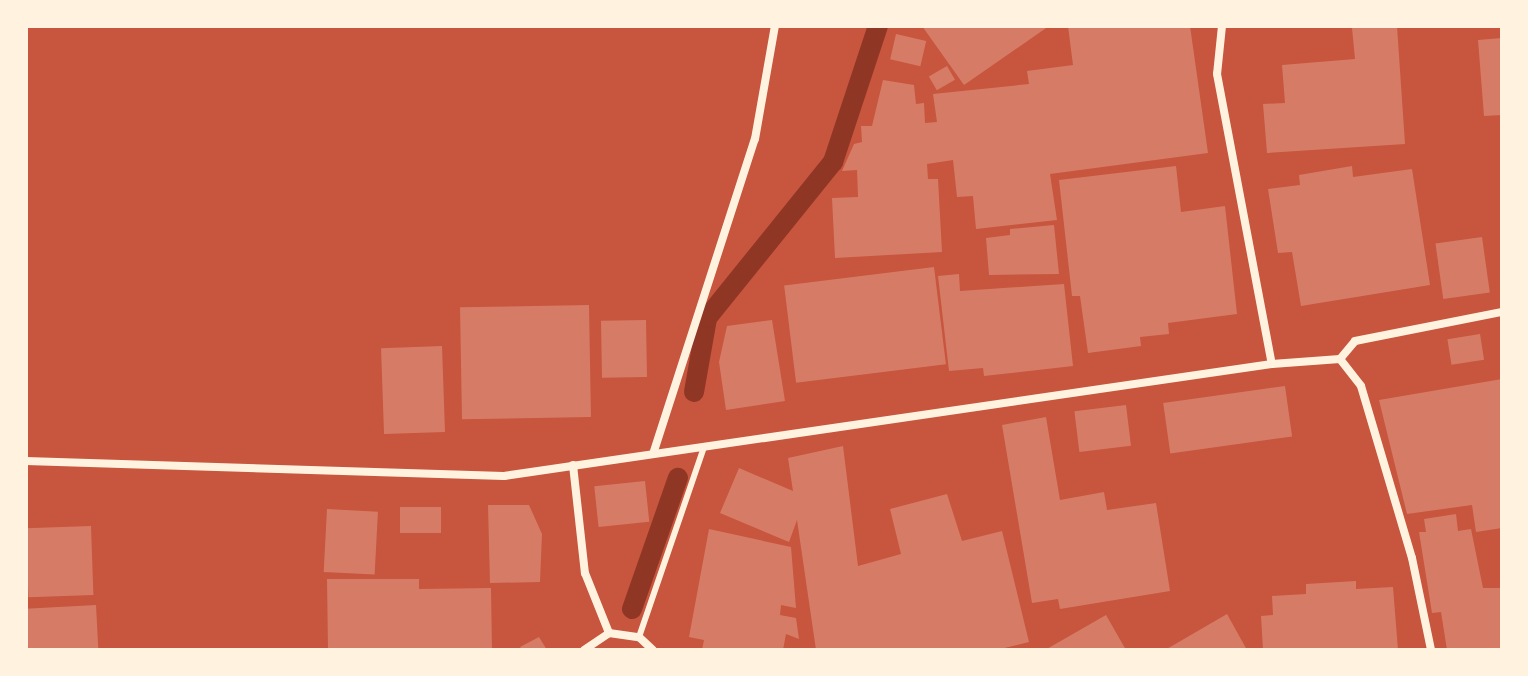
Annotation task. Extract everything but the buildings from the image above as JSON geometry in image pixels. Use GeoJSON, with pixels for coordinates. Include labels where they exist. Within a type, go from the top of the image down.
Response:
{"type":"FeatureCollection","features":[{"type":"Feature","properties":{"kind":"street"},"geometry":{"type":"LineString","coordinates":[[654,451],[755,139],[775,26]]}},
{"type":"Feature","properties":{"kind":"street"},"geometry":{"type":"LineString","coordinates":[[1222,26],[1217,74],[1272,364]]}},
{"type":"Feature","properties":{"kind":"street"},"geometry":{"type":"LineString","coordinates":[[26,461],[504,476],[654,451],[1272,364],[1340,359],[1355,341],[1502,312]]}},
{"type":"Feature","properties":{"kind":"street"},"geometry":{"type":"LineString","coordinates":[[1340,359],[1361,386],[1412,558],[1431,650]]}},
{"type":"Feature","properties":{"kind":"street"},"geometry":{"type":"LineString","coordinates":[[573,465],[585,573],[609,633]]}},
{"type":"Feature","properties":{"kind":"street"},"geometry":{"type":"LineString","coordinates":[[584,650],[609,633],[639,637],[653,650]]}},
{"type":"Feature","properties":{"kind":"lane"},"geometry":{"type":"LineString","coordinates":[[639,637],[705,444]]}},
{"type":"Feature","properties":{"kind":"waterway"},"geometry":{"type":"LineString","coordinates":[[694,392],[707,318],[833,162],[878,26]]}},
{"type":"Feature","properties":{"kind":"waterway"},"geometry":{"type":"LineString","coordinates":[[632,609],[678,478]]}}]}
